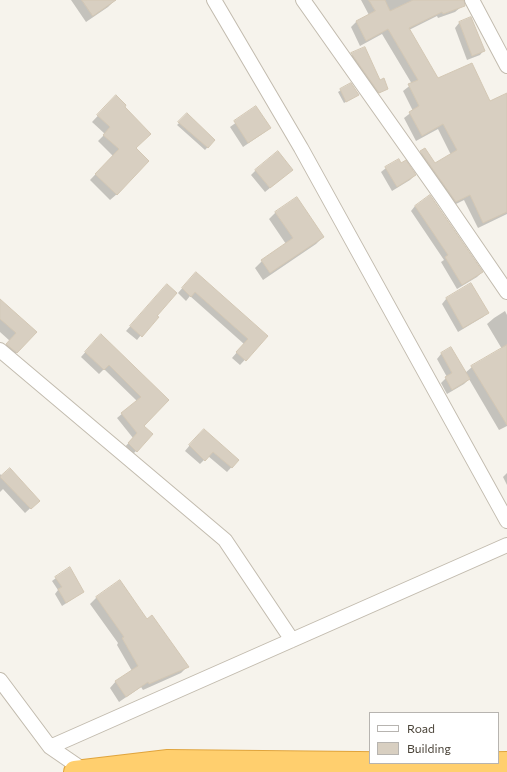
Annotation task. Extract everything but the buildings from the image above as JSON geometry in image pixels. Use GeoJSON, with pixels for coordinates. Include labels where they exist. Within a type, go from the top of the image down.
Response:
{"type":"FeatureCollection","features":[{"type":"Feature","properties":{"kind":"highway"},"geometry":{"type":"LineString","coordinates":[[80,771],[168,761],[369,763]]}},
{"type":"Feature","properties":{"kind":"street"},"geometry":{"type":"LineString","coordinates":[[214,0],[301,148],[507,521]]}},
{"type":"Feature","properties":{"kind":"street"},"geometry":{"type":"LineString","coordinates":[[303,0],[507,292]]}},
{"type":"Feature","properties":{"kind":"street"},"geometry":{"type":"LineString","coordinates":[[472,0],[507,66]]}},
{"type":"Feature","properties":{"kind":"street"},"geometry":{"type":"LineString","coordinates":[[0,350],[225,540],[292,640]]}},
{"type":"Feature","properties":{"kind":"street"},"geometry":{"type":"LineString","coordinates":[[50,747],[507,545]]}},
{"type":"Feature","properties":{"kind":"street"},"geometry":{"type":"LineString","coordinates":[[0,680],[50,747],[80,771]]}}]}
